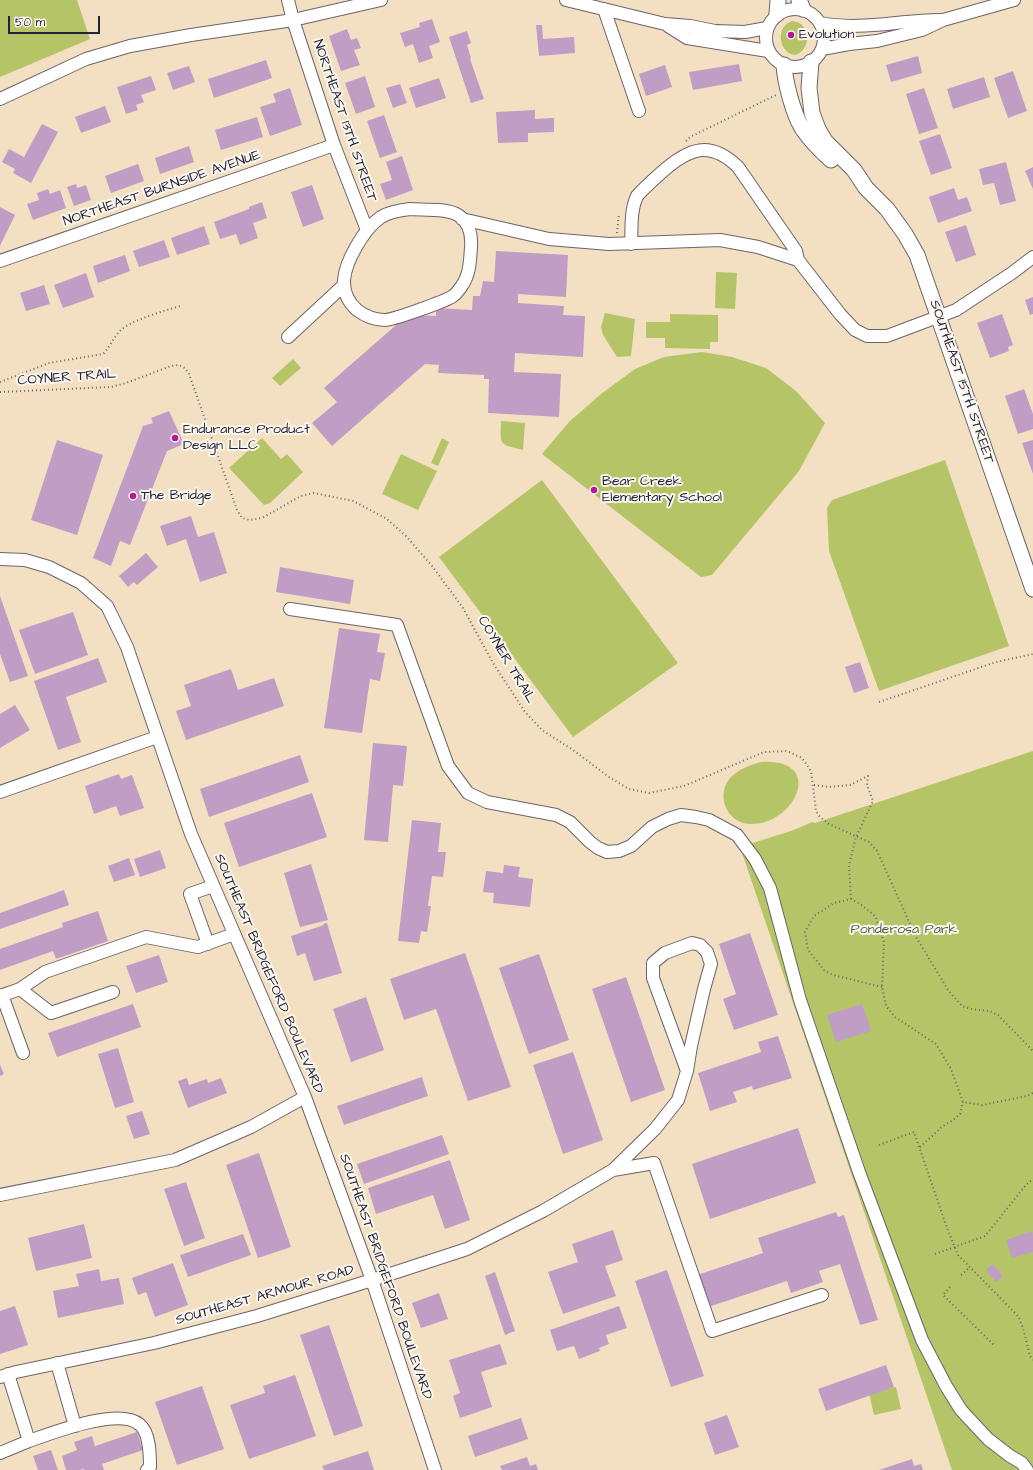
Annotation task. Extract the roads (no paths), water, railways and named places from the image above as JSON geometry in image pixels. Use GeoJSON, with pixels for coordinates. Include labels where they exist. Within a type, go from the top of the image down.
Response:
{"type":"FeatureCollection","features":[{"type":"Feature","properties":{"kind":"main road","name":"SOUTHEAST 15TH STREET"},"geometry":{"type":"LineString","coordinates":[[811,62],[809,88],[812,112],[818,129],[825,141],[854,170],[866,188]]}},
{"type":"Feature","properties":{"kind":"main road","name":"SOUTHEAST 15TH STREET"},"geometry":{"type":"LineString","coordinates":[[784,65],[784,74],[802,127],[816,146],[848,177],[866,188],[888,209],[914,250],[939,317],[1033,589]]}},
{"type":"Feature","properties":{"kind":"street","name":"NORTHEAST 13TH STREET"},"geometry":{"type":"LineString","coordinates":[[288,0],[293,20],[334,145],[367,230]]}},
{"type":"Feature","properties":{"kind":"street"},"geometry":{"type":"LineString","coordinates":[[0,99],[86,59],[130,46],[191,35],[293,20],[381,0]]}},
{"type":"Feature","properties":{"kind":"street"},"geometry":{"type":"LineString","coordinates":[[566,0],[665,24],[690,26],[715,32],[745,32],[767,28]]}},
{"type":"Feature","properties":{"kind":"street"},"geometry":{"type":"LineString","coordinates":[[822,49],[877,40],[922,30],[943,20],[1014,0]]}},
{"type":"Feature","properties":{"kind":"street"},"geometry":{"type":"LineString","coordinates":[[801,4],[815,16],[820,23],[824,36],[822,49],[817,57],[811,62],[802,66],[793,67],[784,65],[772,57],[768,51],[765,36],[767,28],[778,7],[785,10],[801,4]]}},
{"type":"Feature","properties":{"kind":"street"},"geometry":{"type":"LineString","coordinates":[[604,9],[639,111]]}},
{"type":"Feature","properties":{"kind":"street"},"geometry":{"type":"LineString","coordinates":[[820,23],[848,26],[875,25],[918,20],[943,20]]}},
{"type":"Feature","properties":{"kind":"street"},"geometry":{"type":"LineString","coordinates":[[665,24],[687,38],[768,51]]}},
{"type":"Feature","properties":{"kind":"street","name":"NORTHEAST BURNSIDE AVENUE"},"geometry":{"type":"LineString","coordinates":[[0,261],[334,145]]}},
{"type":"Feature","properties":{"kind":"street"},"geometry":{"type":"LineString","coordinates":[[631,244],[632,211],[637,196],[676,160],[688,153],[702,150],[716,151],[728,157],[738,167],[796,251],[798,260],[840,314],[855,330],[867,336],[887,336],[939,317],[962,306],[1012,274],[1033,256]]}},
{"type":"Feature","properties":{"kind":"street"},"geometry":{"type":"LineString","coordinates":[[410,209],[448,211],[458,215],[462,219],[470,230],[472,240],[469,268],[466,279],[461,288],[453,296],[443,302],[386,320],[373,319],[362,314],[353,306],[346,295],[344,270],[367,230],[382,217],[397,211],[410,209]]}},
{"type":"Feature","properties":{"kind":"street"},"geometry":{"type":"LineString","coordinates":[[462,219],[549,239],[609,244],[720,240],[758,247],[798,260]]}},
{"type":"Feature","properties":{"kind":"street"},"geometry":{"type":"LineString","coordinates":[[288,337],[344,285]]}},
{"type":"Feature","properties":{"kind":"street","name":"SOUTHEAST BRIDGEFORD BOULEVARD"},"geometry":{"type":"LineString","coordinates":[[0,559],[25,560],[49,567],[81,583],[107,606],[127,647],[191,834],[305,1097],[372,1280],[435,1470]]}},
{"type":"Feature","properties":{"kind":"street"},"geometry":{"type":"LineString","coordinates":[[290,609],[397,624],[448,766],[468,793],[487,802],[556,815],[570,822],[590,842],[607,852],[619,851],[631,846],[652,827],[668,818],[681,816],[709,820],[737,835],[755,859],[770,888],[800,1000],[860,1172],[922,1340],[946,1386],[961,1410],[988,1438],[1010,1456],[1022,1463],[1027,1470]]}},
{"type":"Feature","properties":{"kind":"street"},"geometry":{"type":"LineString","coordinates":[[0,792],[157,738]]}},
{"type":"Feature","properties":{"kind":"street"},"geometry":{"type":"LineString","coordinates":[[208,944],[190,894],[213,886]]}},
{"type":"Feature","properties":{"kind":"street"},"geometry":{"type":"LineString","coordinates":[[22,1053],[1,996],[20,989],[45,972],[146,938],[198,947],[234,934]]}},
{"type":"Feature","properties":{"kind":"street"},"geometry":{"type":"LineString","coordinates":[[613,1170],[655,1129],[678,1100],[687,1071],[691,1046],[711,964],[707,952],[700,945],[692,943],[665,953],[653,963],[653,978],[687,1071]]}},
{"type":"Feature","properties":{"kind":"street"},"geometry":{"type":"LineString","coordinates":[[20,989],[51,1013],[113,992]]}},
{"type":"Feature","properties":{"kind":"street"},"geometry":{"type":"LineString","coordinates":[[0,1195],[175,1160],[251,1127],[305,1097]]}},
{"type":"Feature","properties":{"kind":"street"},"geometry":{"type":"LineString","coordinates":[[613,1170],[654,1163],[712,1331],[822,1295]]}},
{"type":"Feature","properties":{"kind":"street","name":"SOUTHEAST ARMOUR ROAD"},"geometry":{"type":"LineString","coordinates":[[4,1375],[162,1341],[257,1316],[467,1249],[543,1211],[613,1170]]}},
{"type":"Feature","properties":{"kind":"street"},"geometry":{"type":"LineString","coordinates":[[57,1363],[75,1426]]}},
{"type":"Feature","properties":{"kind":"street"},"geometry":{"type":"LineString","coordinates":[[4,1375],[29,1441]]}},
{"type":"Feature","properties":{"kind":"street"},"geometry":{"type":"LineString","coordinates":[[0,1453],[29,1441],[86,1422],[122,1418],[138,1423],[144,1429],[150,1453],[150,1468],[147,1470]]}},
{"type":"Feature","properties":{"kind":"place","name":"Evolution"},"geometry":{"type":"Point","coordinates":[791,35]}},
{"type":"Feature","properties":{"kind":"place","name":"Endurance Product Design LLC"},"geometry":{"type":"Point","coordinates":[175,438]}},
{"type":"Feature","properties":{"kind":"place","name":"Bear Creek Elementary School"},"geometry":{"type":"Point","coordinates":[594,490]}},
{"type":"Feature","properties":{"kind":"place","name":"The Bridge"},"geometry":{"type":"Point","coordinates":[133,496]}},
{"type":"Feature","properties":{"kind":"park label","name":"Ponderosa Park"},"geometry":{"type":"Point","coordinates":[904,930]}}]}
